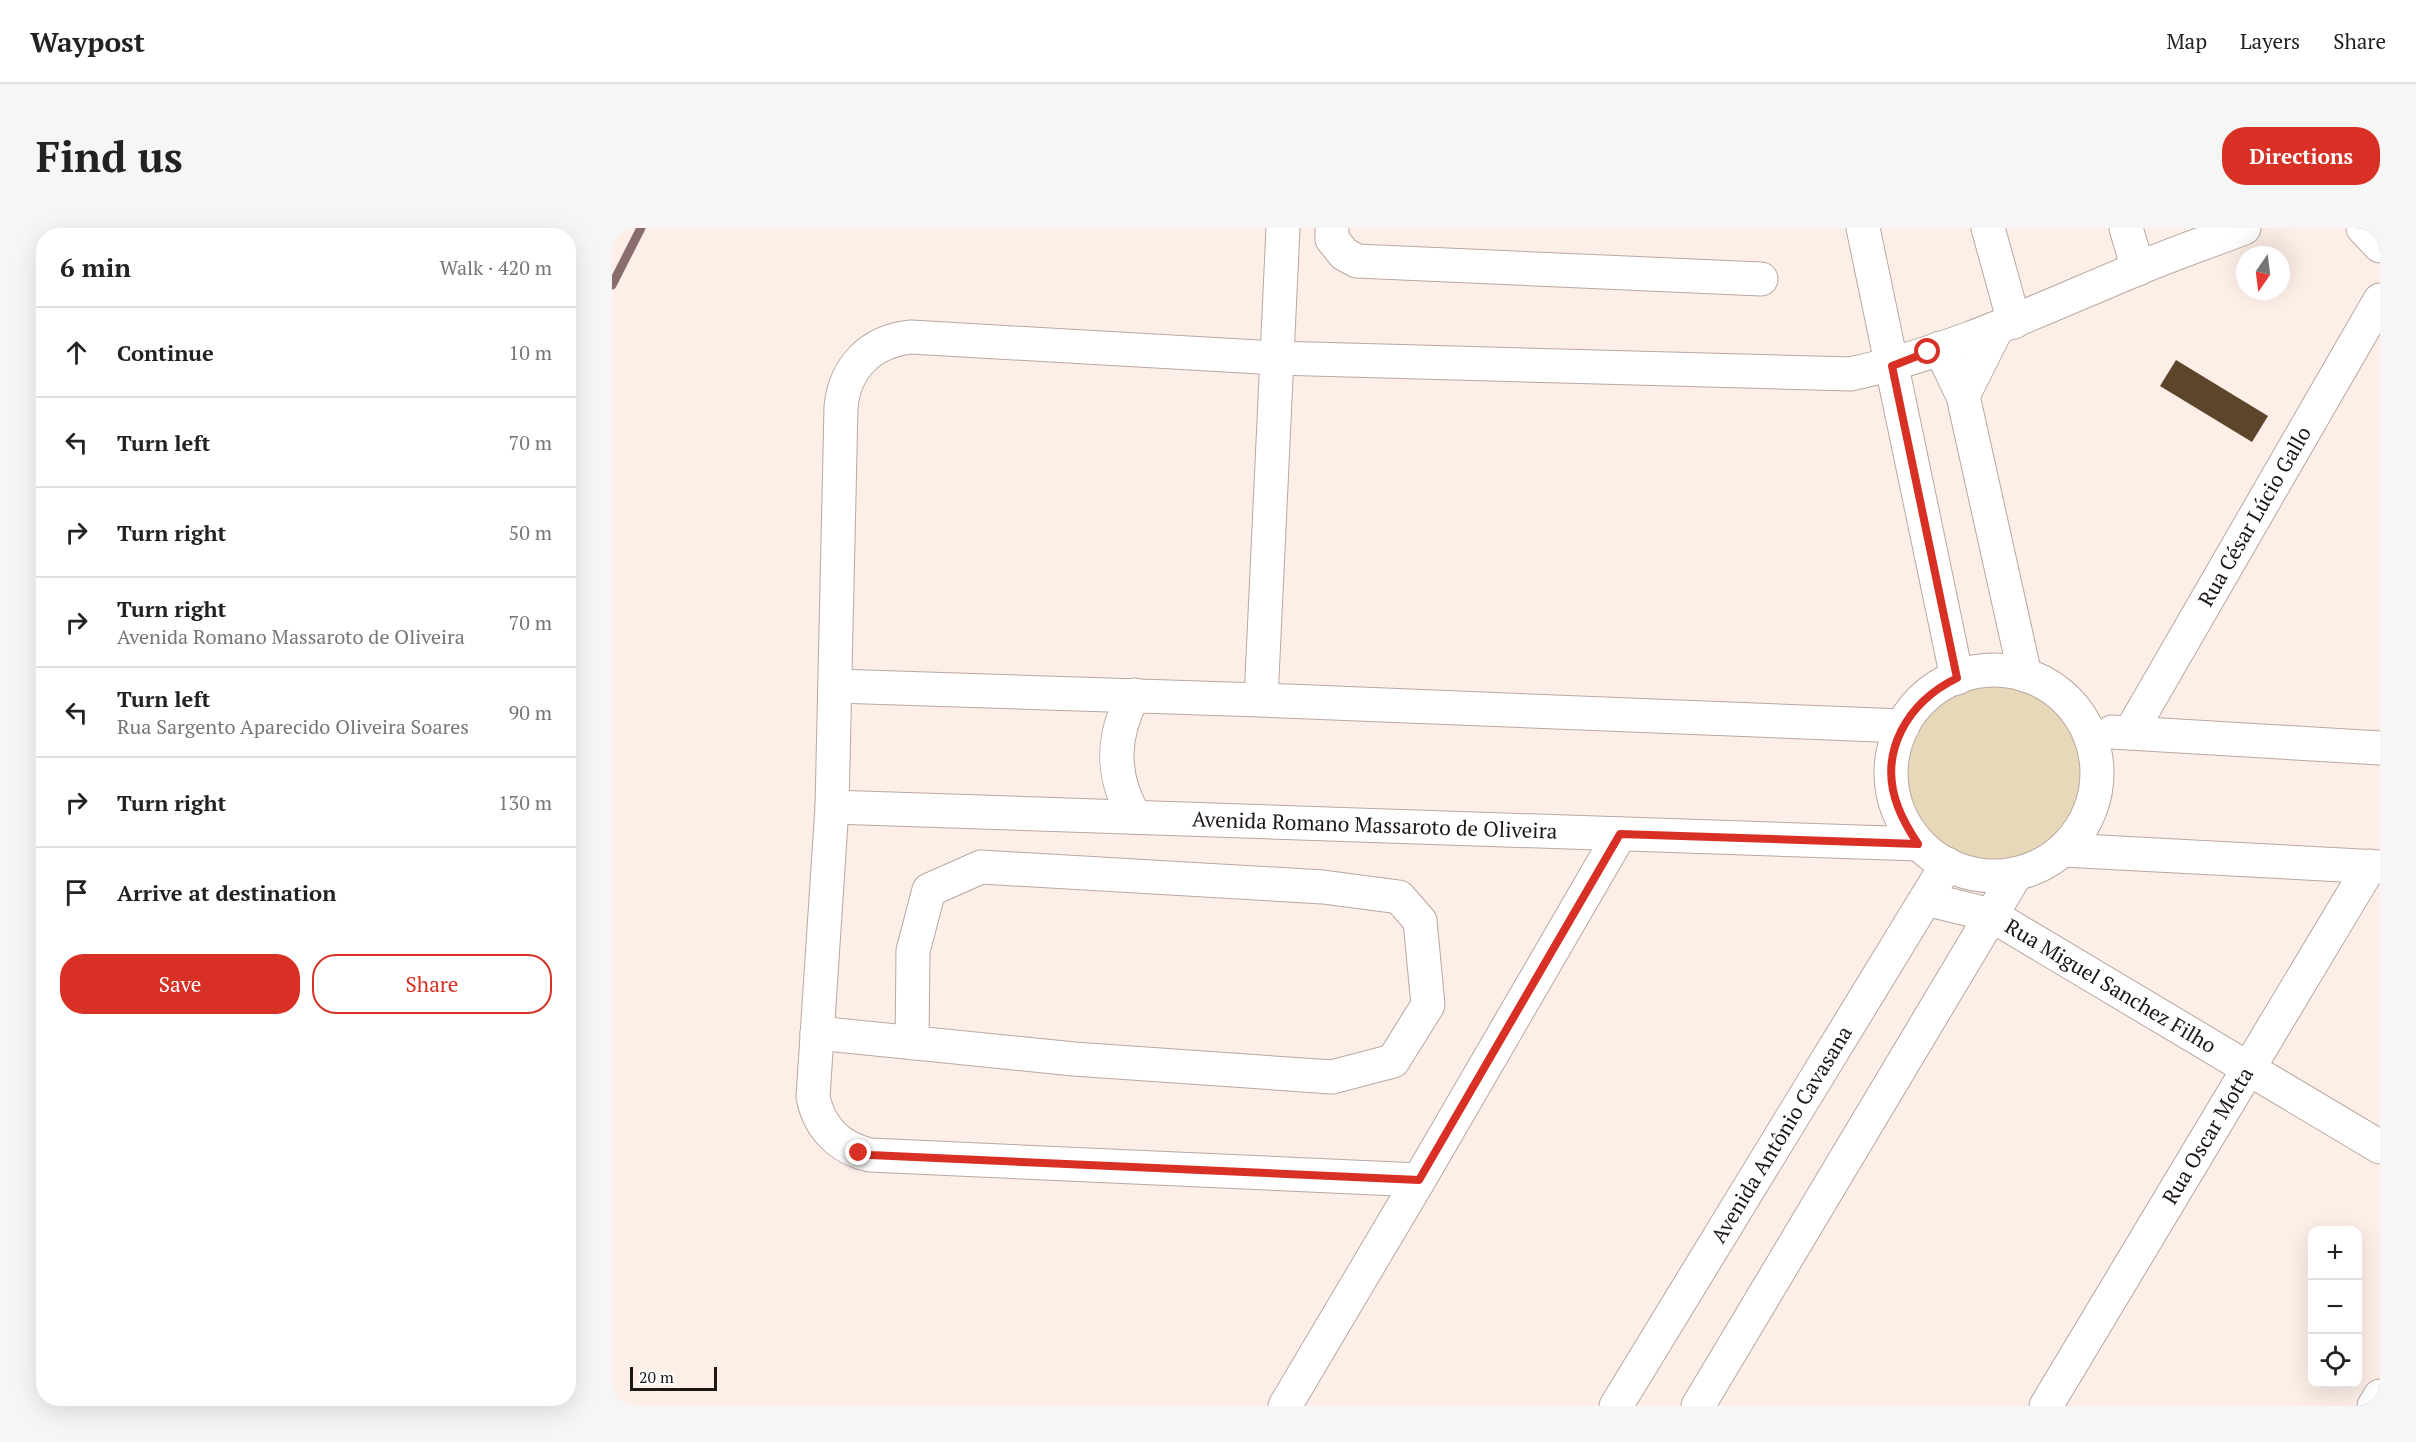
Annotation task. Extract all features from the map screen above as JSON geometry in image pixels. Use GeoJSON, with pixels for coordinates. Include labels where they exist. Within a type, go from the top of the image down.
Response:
{"type":"FeatureCollection","features":[{"type":"Feature","properties":{"kind":"street"},"geometry":{"type":"LineString","coordinates":[[1260,700],[1283,228]]}},
{"type":"Feature","properties":{"kind":"street"},"geometry":{"type":"LineString","coordinates":[[1332,228],[1332,239],[1344,254],[1357,261],[1761,279]]}},
{"type":"Feature","properties":{"kind":"street"},"geometry":{"type":"LineString","coordinates":[[1863,228],[1957,678]]}},
{"type":"Feature","properties":{"kind":"street"},"geometry":{"type":"LineString","coordinates":[[1963,396],[2006,325],[1988,228]]}},
{"type":"Feature","properties":{"kind":"street"},"geometry":{"type":"LineString","coordinates":[[2126,228],[2138,269]]}},
{"type":"Feature","properties":{"kind":"street"},"geometry":{"type":"LineString","coordinates":[[1419,1180],[882,1155],[859,1153],[831,1135],[815,1107],[813,1097],[832,807],[841,406],[851,372],[867,354],[887,342],[911,337],[1276,358],[1850,374],[1892,366],[2006,325],[2138,269],[2244,228]]}},
{"type":"Feature","properties":{"kind":"street"},"geometry":{"type":"LineString","coordinates":[[2363,228],[2380,246]]}},
{"type":"Feature","properties":{"kind":"street","name":"Rua César Lúcio Gallo"},"geometry":{"type":"LineString","coordinates":[[2130,733],[2380,300]]}},
{"type":"Feature","properties":{"kind":"street"},"geometry":{"type":"LineString","coordinates":[[1940,348],[1963,396],[2025,675]]}},
{"type":"Feature","properties":{"kind":"street"},"geometry":{"type":"LineString","coordinates":[[2002,671],[2025,675],[2045,684],[2062,696],[2077,712],[2088,730],[2095,751],[2098,772],[2096,794],[2089,815],[2078,834],[2063,850],[2033,868],[2016,874],[1981,875],[1963,871],[1947,864],[1918,844],[1897,806],[1892,786],[1893,755],[1903,726],[1925,697],[1957,678],[1979,672],[2002,671]]}},
{"type":"Feature","properties":{"kind":"street"},"geometry":{"type":"LineString","coordinates":[[836,686],[1134,695],[1903,726]]}},
{"type":"Feature","properties":{"kind":"street"},"geometry":{"type":"LineString","coordinates":[[1134,695],[1119,729],[1116,765],[1126,801],[1135,817]]}},
{"type":"Feature","properties":{"kind":"street"},"geometry":{"type":"LineString","coordinates":[[2088,730],[2380,748]]}},
{"type":"Feature","properties":{"kind":"street","name":"Avenida Romano Massaroto de Oliveira"},"geometry":{"type":"LineString","coordinates":[[832,807],[1918,844]]}},
{"type":"Feature","properties":{"kind":"street"},"geometry":{"type":"LineString","coordinates":[[1285,1406],[1620,834]]}},
{"type":"Feature","properties":{"kind":"street"},"geometry":{"type":"LineString","coordinates":[[2063,850],[2375,866]]}},
{"type":"Feature","properties":{"kind":"street","name":"Avenida Antônio Cavasana"},"geometry":{"type":"LineString","coordinates":[[1616,1406],[1947,864]]}},
{"type":"Feature","properties":{"kind":"street","name":"Rua Oscar Motta"},"geometry":{"type":"LineString","coordinates":[[2046,1406],[2248,1068],[2375,866]]}},
{"type":"Feature","properties":{"kind":"street"},"geometry":{"type":"LineString","coordinates":[[817,1033],[912,1043],[1074,1059],[1332,1077],[1393,1061],[1428,1005],[1420,921],[1399,897],[1323,887],[981,867],[929,890],[913,951],[912,1043]]}},
{"type":"Feature","properties":{"kind":"street"},"geometry":{"type":"LineString","coordinates":[[1698,1406],[2016,874]]}},
{"type":"Feature","properties":{"kind":"street","name":"Rua Miguel Sanchez Filho"},"geometry":{"type":"LineString","coordinates":[[1926,899],[1991,915],[2380,1147]]}},
{"type":"Feature","properties":{"kind":"street"},"geometry":{"type":"LineString","coordinates":[[2374,1406],[2380,1396]]}},
{"type":"Feature","properties":{"kind":"shaded area"},"geometry":{"type":"Polygon","coordinates":[[[1993,686],[2010,687],[2026,692],[2055,711],[2074,740],[2079,756],[2079,790],[2074,806],[2055,835],[2026,854],[2010,859],[1993,860],[1976,859],[1960,854],[1931,835],[1912,806],[1907,790],[1906,773],[1907,756],[1912,740],[1931,711],[1960,692],[1976,687],[1993,686]]]}},
{"type":"Feature","properties":{"kind":"building"},"geometry":{"type":"Polygon","coordinates":[[[2176,360],[2268,416],[2252,442],[2160,386],[2176,360]]]}},
{"type":"Feature","properties":{"kind":"waterway"},"geometry":{"type":"LineString","coordinates":[[612,285],[641,228]]}},
{"type":"Feature","properties":{"kind":"route"},"geometry":{"type":"LineString","coordinates":[[859,1153],[1419,1180],[1620,834],[1918,844],[1897,806],[1892,786],[1895,745],[1913,710],[1925,697],[1940,686],[1957,678],[1892,366],[1928,352]]}}]}
